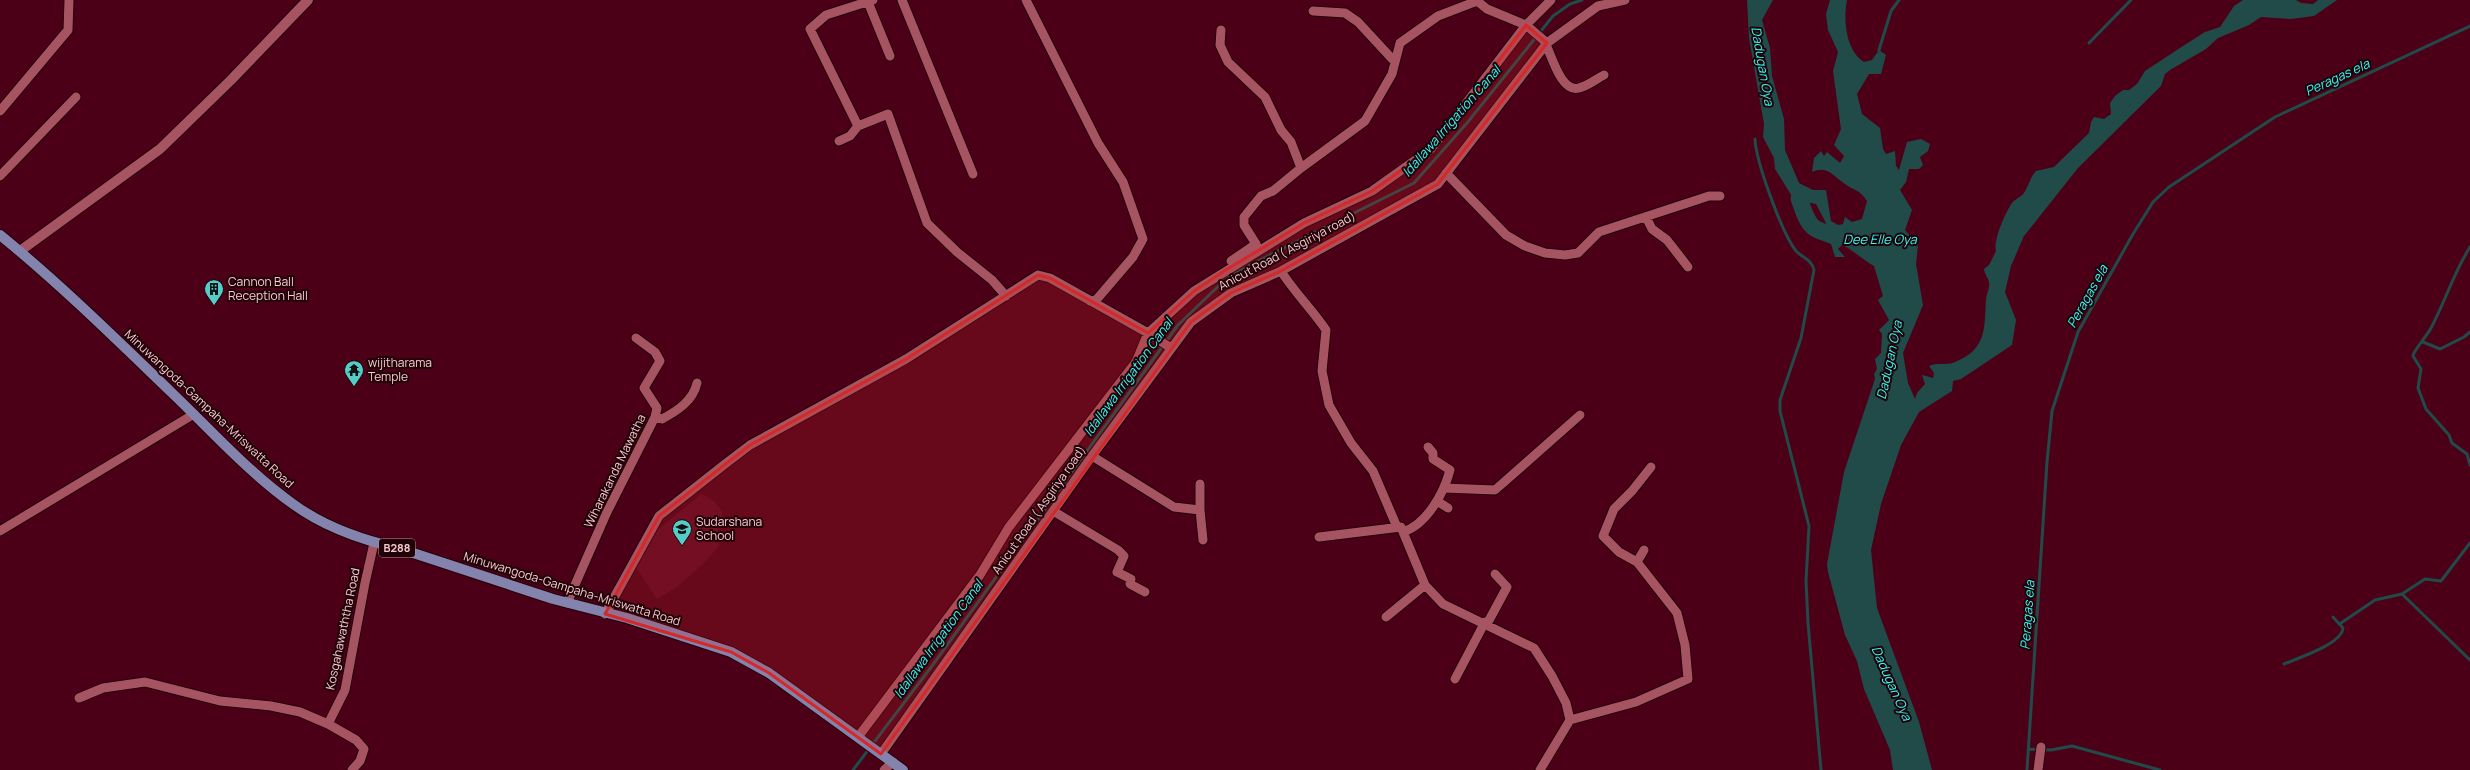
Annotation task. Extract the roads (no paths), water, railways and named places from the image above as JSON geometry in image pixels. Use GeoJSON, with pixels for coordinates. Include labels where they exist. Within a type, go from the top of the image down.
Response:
{"type":"FeatureCollection","features":[{"type":"Feature","properties":{"kind":"main road","name":"Minuwangoda-Gampaha-Mriswatta Road"},"geometry":{"type":"LineString","coordinates":[[0,235],[255,472],[293,504],[335,528],[374,543],[398,548],[567,603],[701,641],[748,660],[903,770]]}},
{"type":"Feature","properties":{"kind":"street"},"geometry":{"type":"LineString","coordinates":[[0,111],[68,30],[69,0]]}},
{"type":"Feature","properties":{"kind":"street"},"geometry":{"type":"LineString","coordinates":[[20,252],[160,149],[231,80],[308,0]]}},
{"type":"Feature","properties":{"kind":"street"},"geometry":{"type":"LineString","coordinates":[[902,0],[973,174]]}},
{"type":"Feature","properties":{"kind":"street"},"geometry":{"type":"LineString","coordinates":[[1026,0],[1098,143],[1123,182],[1143,239],[1133,257],[1097,299],[1090,301]]}},
{"type":"Feature","properties":{"kind":"street"},"geometry":{"type":"LineString","coordinates":[[1194,291],[1304,223],[1372,191],[1431,149],[1551,0]]}},
{"type":"Feature","properties":{"kind":"street","name":"Anicut Road ( Asgiriya road)"},"geometry":{"type":"LineString","coordinates":[[881,754],[1092,456],[1165,344],[1212,305],[1231,293],[1281,270],[1438,184],[1545,42],[1598,6],[1625,0]]}},
{"type":"Feature","properties":{"kind":"street"},"geometry":{"type":"LineString","coordinates":[[845,1],[848,4],[867,2]]}},
{"type":"Feature","properties":{"kind":"street"},"geometry":{"type":"LineString","coordinates":[[858,737],[980,576],[1009,527],[1136,362],[1148,333],[1209,276],[1256,244],[1244,225],[1244,216],[1261,196],[1272,191],[1365,121],[1392,74],[1400,43],[1438,16],[1476,1],[1487,9],[1529,28],[1545,42],[1555,68],[1567,85],[1577,89],[1582,88],[1604,75]]}},
{"type":"Feature","properties":{"kind":"street"},"geometry":{"type":"LineString","coordinates":[[867,2],[890,56]]}},
{"type":"Feature","properties":{"kind":"street"},"geometry":{"type":"LineString","coordinates":[[858,126],[810,29],[826,15],[867,2]]}},
{"type":"Feature","properties":{"kind":"street"},"geometry":{"type":"LineString","coordinates":[[1313,11],[1345,13],[1358,22],[1395,62]]}},
{"type":"Feature","properties":{"kind":"street"},"geometry":{"type":"LineString","coordinates":[[1221,30],[1220,44],[1228,62],[1265,97],[1281,130],[1291,142],[1301,168]]}},
{"type":"Feature","properties":{"kind":"street"},"geometry":{"type":"LineString","coordinates":[[0,176],[76,97]]}},
{"type":"Feature","properties":{"kind":"street"},"geometry":{"type":"LineString","coordinates":[[839,141],[850,136],[858,126],[888,114],[927,223],[958,252],[992,280],[1006,296]]}},
{"type":"Feature","properties":{"kind":"street"},"geometry":{"type":"LineString","coordinates":[[1446,173],[1506,235],[1525,246],[1545,253],[1565,255],[1578,253],[1599,232],[1709,196],[1720,196]]}},
{"type":"Feature","properties":{"kind":"street"},"geometry":{"type":"LineString","coordinates":[[1646,217],[1652,229],[1667,240],[1688,267]]}},
{"type":"Feature","properties":{"kind":"street"},"geometry":{"type":"LineString","coordinates":[[1281,270],[1293,290],[1310,308],[1326,330],[1322,371],[1329,406],[1351,443],[1373,471],[1425,585],[1443,604],[1486,623],[1534,648],[1552,676],[1566,703],[1570,720]]}},
{"type":"Feature","properties":{"kind":"street"},"geometry":{"type":"LineString","coordinates":[[605,614],[660,516],[750,445],[906,359],[1038,275],[1050,278],[1165,344]]}},
{"type":"Feature","properties":{"kind":"street","name":"Wiharakanda Mawatha"},"geometry":{"type":"LineString","coordinates":[[567,603],[607,512],[655,416],[657,408],[644,388],[660,361],[655,352],[636,338]]}},
{"type":"Feature","properties":{"kind":"street"},"geometry":{"type":"LineString","coordinates":[[655,416],[662,418],[684,406],[696,390],[697,383]]}},
{"type":"Feature","properties":{"kind":"street"},"geometry":{"type":"LineString","coordinates":[[0,531],[194,414]]}},
{"type":"Feature","properties":{"kind":"street"},"geometry":{"type":"LineString","coordinates":[[1444,488],[1495,490],[1580,415]]}},
{"type":"Feature","properties":{"kind":"street"},"geometry":{"type":"LineString","coordinates":[[1319,537],[1412,529],[1437,501],[1444,488],[1450,470],[1433,459],[1433,453],[1428,447]]}},
{"type":"Feature","properties":{"kind":"street"},"geometry":{"type":"LineString","coordinates":[[1092,456],[1174,507],[1200,510]]}},
{"type":"Feature","properties":{"kind":"street"},"geometry":{"type":"LineString","coordinates":[[1540,770],[1570,720],[1636,702],[1688,679],[1685,645],[1677,613],[1637,562],[1620,552],[1603,536],[1614,509],[1651,467]]}},
{"type":"Feature","properties":{"kind":"street"},"geometry":{"type":"LineString","coordinates":[[1200,484],[1200,510],[1203,540]]}},
{"type":"Feature","properties":{"kind":"street"},"geometry":{"type":"LineString","coordinates":[[1437,501],[1448,508]]}},
{"type":"Feature","properties":{"kind":"street"},"geometry":{"type":"LineString","coordinates":[[1053,511],[1118,550],[1124,556],[1117,572],[1131,579],[1130,584],[1144,592]]}},
{"type":"Feature","properties":{"kind":"street","name":"Kosgahawaththa Road"},"geometry":{"type":"LineString","coordinates":[[328,724],[345,690],[374,543]]}},
{"type":"Feature","properties":{"kind":"street"},"geometry":{"type":"LineString","coordinates":[[1637,562],[1644,550]]}},
{"type":"Feature","properties":{"kind":"street"},"geometry":{"type":"LineString","coordinates":[[1455,679],[1506,587],[1495,574]]}},
{"type":"Feature","properties":{"kind":"street"},"geometry":{"type":"LineString","coordinates":[[1386,617],[1425,585]]}},
{"type":"Feature","properties":{"kind":"street"},"geometry":{"type":"LineString","coordinates":[[79,698],[103,688],[145,682],[220,701],[271,706],[300,712],[328,724],[356,740],[364,749],[360,761],[352,770]]}},
{"type":"Feature","properties":{"kind":"street"},"geometry":{"type":"LineString","coordinates":[[2038,770],[2041,746]]}},
{"type":"Feature","properties":{"kind":"street"},"geometry":{"type":"LineString","coordinates":[[884,770],[893,762]]}},
{"type":"Feature","properties":{"kind":"water","name":"Dee Elle Oya"},"geometry":{"type":"Polygon","coordinates":[[[1747,0],[1773,0],[1762,20],[1770,48],[1772,76],[1784,119],[1785,150],[1799,183],[1813,190],[1826,190],[1831,221],[1838,225],[1843,224],[1845,217],[1852,222],[1862,219],[1867,201],[1859,192],[1845,184],[1830,172],[1817,170],[1812,172],[1814,158],[1821,151],[1824,156],[1827,152],[1840,163],[1844,156],[1834,145],[1841,129],[1833,71],[1838,52],[1828,30],[1826,14],[1830,0],[1847,0],[1845,17],[1847,34],[1853,50],[1858,57],[1864,62],[1872,60],[1879,50],[1886,55],[1881,74],[1869,74],[1857,94],[1862,114],[1880,128],[1883,149],[1886,154],[1895,151],[1896,166],[1899,170],[1907,142],[1921,139],[1930,144],[1928,151],[1920,157],[1923,165],[1919,169],[1909,169],[1906,182],[1900,190],[1912,210],[1905,230],[1918,245],[1916,264],[1923,305],[1903,353],[1908,383],[1915,399],[1917,393],[1925,384],[1922,375],[1933,378],[1934,373],[1929,366],[1936,364],[1948,364],[1965,357],[1973,351],[1982,337],[1989,285],[1984,269],[1989,265],[1996,251],[1996,241],[2000,227],[2012,203],[2024,193],[2036,171],[2054,167],[2089,133],[2091,122],[2094,117],[2104,119],[2111,114],[2110,103],[2115,96],[2123,90],[2129,90],[2137,84],[2145,71],[2183,46],[2205,32],[2220,27],[2234,6],[2243,0],[2296,0],[2301,3],[2313,4],[2318,0],[2337,0],[2314,16],[2291,19],[2261,17],[2249,25],[2218,38],[2206,49],[2165,74],[2161,86],[2078,168],[2024,236],[2011,266],[2005,292],[2016,320],[2012,345],[1961,379],[1953,381],[1952,391],[1919,412],[1901,445],[1881,504],[1871,550],[1877,608],[1919,722],[1932,770],[1893,770],[1890,750],[1864,689],[1857,661],[1845,635],[1827,564],[1844,472],[1875,379],[1874,374],[1877,369],[1875,359],[1881,353],[1882,334],[1879,330],[1889,320],[1878,300],[1883,296],[1874,266],[1842,245],[1838,249],[1845,257],[1835,257],[1831,244],[1823,241],[1818,235],[1821,233],[1821,227],[1826,228],[1827,225],[1816,204],[1806,202],[1811,215],[1806,219],[1775,169],[1774,158],[1763,137],[1764,124],[1749,38],[1747,0]]]}},
{"type":"Feature","properties":{"kind":"waterway","name":"Idallawa Irrigation Canal"},"geometry":{"type":"LineString","coordinates":[[853,770],[932,666],[1178,325],[1230,275],[1414,183],[1467,123],[1553,16],[1570,4],[1582,0]]}},
{"type":"Feature","properties":{"kind":"waterway"},"geometry":{"type":"LineString","coordinates":[[1879,50],[1891,11],[1899,0]]}},
{"type":"Feature","properties":{"kind":"waterway"},"geometry":{"type":"LineString","coordinates":[[2089,43],[2131,0]]}},
{"type":"Feature","properties":{"kind":"waterway","name":"Peragas ela"},"geometry":{"type":"LineString","coordinates":[[2027,770],[2047,462],[2052,411],[2078,332],[2133,234],[2153,202],[2169,187],[2275,117],[2470,26]]}},
{"type":"Feature","properties":{"kind":"waterway"},"geometry":{"type":"LineString","coordinates":[[1755,139],[1760,164],[1777,214],[1790,242],[1796,251],[1809,261],[1814,270],[1801,338],[1780,400],[1780,411],[1809,526],[1806,581],[1808,623],[1821,770]]}},
{"type":"Feature","properties":{"kind":"waterway","name":"Dadugan Oya"},"geometry":{"type":"LineString","coordinates":[[1799,198],[1806,216],[1813,227],[1824,232],[1843,235]]}},
{"type":"Feature","properties":{"kind":"waterway"},"geometry":{"type":"LineString","coordinates":[[2470,247],[2459,267],[2431,328],[2413,356],[2421,369],[2418,388],[2426,409],[2449,435],[2452,443],[2467,454],[2470,465]]}},
{"type":"Feature","properties":{"kind":"waterway"},"geometry":{"type":"LineString","coordinates":[[2423,342],[2440,349],[2464,337],[2470,332]]}},
{"type":"Feature","properties":{"kind":"waterway"},"geometry":{"type":"LineString","coordinates":[[2341,623],[2375,600],[2402,594],[2425,579],[2441,581],[2470,543]]}},
{"type":"Feature","properties":{"kind":"waterway"},"geometry":{"type":"LineString","coordinates":[[2402,594],[2470,660]]}},
{"type":"Feature","properties":{"kind":"waterway"},"geometry":{"type":"LineString","coordinates":[[2284,664],[2318,650],[2335,640],[2341,634],[2343,628],[2333,617]]}},
{"type":"Feature","properties":{"kind":"waterway"},"geometry":{"type":"LineString","coordinates":[[2029,749],[2051,750],[2072,746],[2160,770]]}},
{"type":"Feature","properties":{"kind":"place","name":"Cannon Ball Reception Hall"},"geometry":{"type":"Point","coordinates":[214,306]}},
{"type":"Feature","properties":{"kind":"place","name":"wijitharama Temple"},"geometry":{"type":"Point","coordinates":[354,387]}},
{"type":"Feature","properties":{"kind":"place","name":"Sudarshana School"},"geometry":{"type":"Point","coordinates":[682,546]}}]}
